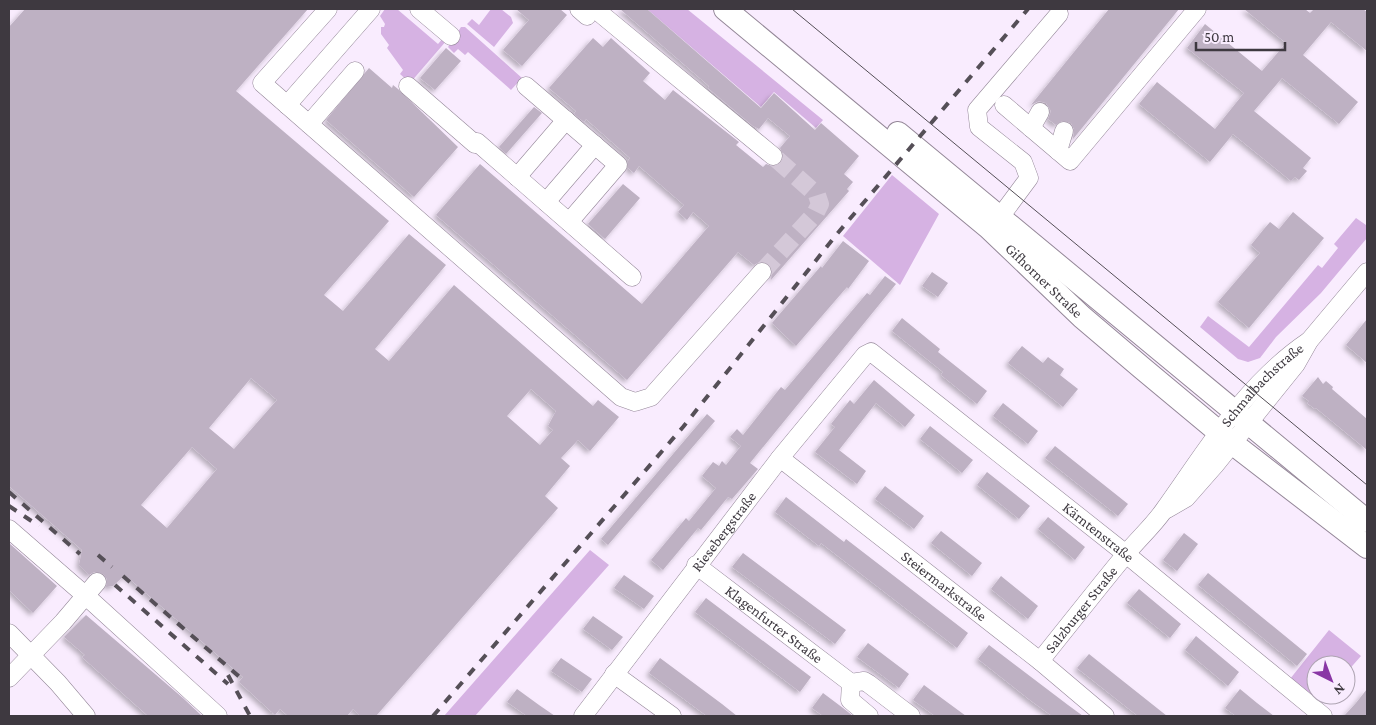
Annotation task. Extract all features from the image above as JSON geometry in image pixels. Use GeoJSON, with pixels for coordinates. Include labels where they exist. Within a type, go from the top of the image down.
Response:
{"type":"FeatureCollection","features":[{"type":"Feature","properties":{"kind":"main road","name":"Gifhorner Straße"},"geometry":{"type":"LineString","coordinates":[[725,9],[989,228],[1099,332],[1225,437],[1367,546]]}},
{"type":"Feature","properties":{"kind":"main road","name":"Gifhorner Straße"},"geometry":{"type":"LineString","coordinates":[[750,9],[1367,521]]}},
{"type":"Feature","properties":{"kind":"street"},"geometry":{"type":"LineString","coordinates":[[287,105],[370,9]]}},
{"type":"Feature","properties":{"kind":"street"},"geometry":{"type":"LineString","coordinates":[[419,9],[451,36]]}},
{"type":"Feature","properties":{"kind":"street"},"geometry":{"type":"LineString","coordinates":[[1004,105],[1070,161],[1197,9]]}},
{"type":"Feature","properties":{"kind":"street"},"geometry":{"type":"LineString","coordinates":[[266,86],[314,41],[336,11]]}},
{"type":"Feature","properties":{"kind":"street"},"geometry":{"type":"LineString","coordinates":[[266,86],[336,11]]}},
{"type":"Feature","properties":{"kind":"street"},"geometry":{"type":"LineString","coordinates":[[587,11],[773,156]]}},
{"type":"Feature","properties":{"kind":"street"},"geometry":{"type":"LineString","coordinates":[[1000,217],[1028,178],[1023,162],[978,126],[977,110],[1059,14]]}},
{"type":"Feature","properties":{"kind":"street"},"geometry":{"type":"LineString","coordinates":[[309,124],[355,71]]}},
{"type":"Feature","properties":{"kind":"street"},"geometry":{"type":"LineString","coordinates":[[266,86],[626,400],[635,402],[651,397],[762,272]]}},
{"type":"Feature","properties":{"kind":"street"},"geometry":{"type":"LineString","coordinates":[[408,86],[632,276]]}},
{"type":"Feature","properties":{"kind":"street"},"geometry":{"type":"LineString","coordinates":[[526,86],[618,165],[569,222]]}},
{"type":"Feature","properties":{"kind":"street"},"geometry":{"type":"LineString","coordinates":[[1030,128],[1040,112]]}},
{"type":"Feature","properties":{"kind":"street"},"geometry":{"type":"LineString","coordinates":[[517,177],[566,120]]}},
{"type":"Feature","properties":{"kind":"street"},"geometry":{"type":"LineString","coordinates":[[1058,151],[1064,131]]}},
{"type":"Feature","properties":{"kind":"street"},"geometry":{"type":"LineString","coordinates":[[546,202],[595,145]]}},
{"type":"Feature","properties":{"kind":"street","name":"Schmalbachstraße"},"geometry":{"type":"LineString","coordinates":[[1225,437],[1242,417],[1296,364],[1309,341],[1367,272]]}},
{"type":"Feature","properties":{"kind":"street","name":"Riesebergstraße"},"geometry":{"type":"LineString","coordinates":[[583,716],[696,565],[780,458],[865,355],[871,352]]}},
{"type":"Feature","properties":{"kind":"street","name":"Kärntenstraße"},"geometry":{"type":"LineString","coordinates":[[871,352],[1126,554],[1324,716]]}},
{"type":"Feature","properties":{"kind":"street","name":"Salzburger Straße"},"geometry":{"type":"LineString","coordinates":[[1040,661],[1126,554],[1163,512],[1204,454],[1225,437]]}},
{"type":"Feature","properties":{"kind":"street","name":"Steiermarkstraße"},"geometry":{"type":"LineString","coordinates":[[780,458],[1040,661],[1103,716]]}},
{"type":"Feature","properties":{"kind":"street"},"geometry":{"type":"LineString","coordinates":[[9,529],[91,589],[218,716]]}},
{"type":"Feature","properties":{"kind":"street","name":"Klagenfurter Straße"},"geometry":{"type":"LineString","coordinates":[[696,565],[851,683],[864,681],[911,716]]}},
{"type":"Feature","properties":{"kind":"street"},"geometry":{"type":"LineString","coordinates":[[9,678],[91,589]]}},
{"type":"Feature","properties":{"kind":"street"},"geometry":{"type":"LineString","coordinates":[[9,634],[86,716]]}},
{"type":"Feature","properties":{"kind":"street"},"geometry":{"type":"LineString","coordinates":[[614,674],[672,716]]}},
{"type":"Feature","properties":{"kind":"street"},"geometry":{"type":"LineString","coordinates":[[851,683],[850,700],[869,716]]}},
{"type":"Feature","properties":{"kind":"shaded area"},"geometry":{"type":"Polygon","coordinates":[[[385,9],[397,9],[438,44],[444,37],[447,40],[410,83],[400,74],[403,70],[387,48],[389,45],[381,34],[381,27],[384,27],[385,24],[380,16],[385,9]]]}},
{"type":"Feature","properties":{"kind":"shaded area"},"geometry":{"type":"Polygon","coordinates":[[[491,9],[501,9],[511,17],[513,23],[494,47],[467,24],[472,19],[479,25],[491,9]]]}},
{"type":"Feature","properties":{"kind":"shaded area"},"geometry":{"type":"Polygon","coordinates":[[[647,9],[687,9],[823,120],[816,128],[774,92],[761,107],[647,9]]]}},
{"type":"Feature","properties":{"kind":"shaded area"},"geometry":{"type":"Polygon","coordinates":[[[461,27],[465,27],[522,78],[511,90],[468,52],[465,55],[458,49],[454,53],[448,47],[461,27]]]}},
{"type":"Feature","properties":{"kind":"shaded area"},"geometry":{"type":"Polygon","coordinates":[[[892,175],[939,214],[900,285],[843,236],[892,175]]]}},
{"type":"Feature","properties":{"kind":"shaded area"},"geometry":{"type":"Polygon","coordinates":[[[1356,218],[1366,225],[1367,223],[1367,238],[1321,293],[1276,337],[1260,358],[1248,362],[1238,359],[1200,327],[1208,316],[1249,347],[1318,265],[1322,268],[1338,248],[1334,244],[1356,218]]]}},
{"type":"Feature","properties":{"kind":"shaded area"},"geometry":{"type":"Polygon","coordinates":[[[590,550],[609,565],[475,716],[444,716],[590,550]]]}},
{"type":"Feature","properties":{"kind":"shaded area"},"geometry":{"type":"Polygon","coordinates":[[[1329,630],[1361,656],[1356,662],[1356,655],[1309,655],[1329,630]]]}},
{"type":"Feature","properties":{"kind":"shaded area"},"geometry":{"type":"Polygon","coordinates":[[[1306,659],[1306,693],[1290,679],[1306,659]]]}},
{"type":"Feature","properties":{"kind":"building"},"geometry":{"type":"Polygon","coordinates":[[[25,9],[308,9],[236,91],[389,221],[324,295],[343,311],[409,234],[446,265],[375,349],[389,361],[454,285],[593,406],[598,400],[619,417],[590,451],[578,440],[561,458],[570,466],[545,496],[558,508],[376,716],[360,716],[353,709],[347,716],[288,716],[280,709],[275,715],[239,682],[243,677],[125,575],[113,586],[106,587],[107,579],[103,574],[94,572],[89,575],[79,565],[82,550],[9,486],[9,27],[25,9]],[[251,378],[209,428],[234,449],[277,400],[251,378]],[[531,389],[507,416],[540,445],[553,430],[548,426],[556,411],[531,389]],[[192,447],[141,505],[167,528],[217,469],[192,447]]]}},
{"type":"Feature","properties":{"kind":"building"},"geometry":{"type":"Polygon","coordinates":[[[516,9],[560,9],[567,15],[522,66],[503,50],[529,20],[516,9]]]}},
{"type":"Feature","properties":{"kind":"building"},"geometry":{"type":"Polygon","coordinates":[[[620,9],[647,9],[761,108],[774,93],[815,130],[821,123],[859,156],[844,174],[853,182],[847,189],[849,191],[771,280],[772,269],[769,264],[759,262],[754,265],[738,252],[627,380],[436,215],[480,164],[642,304],[709,226],[693,212],[687,220],[678,212],[684,205],[639,166],[634,173],[628,168],[630,158],[586,119],[584,122],[574,114],[576,111],[549,88],[593,38],[603,47],[611,38],[650,73],[643,81],[665,100],[673,90],[739,142],[736,145],[763,167],[766,164],[772,166],[781,163],[784,157],[780,148],[790,136],[768,118],[759,129],[753,126],[620,9]]]}},
{"type":"Feature","properties":{"kind":"building"},"geometry":{"type":"Polygon","coordinates":[[[1109,9],[1179,9],[1073,139],[1074,129],[1071,123],[1062,121],[1056,125],[1048,119],[1051,111],[1046,103],[1039,101],[1031,105],[1109,9]]]}},
{"type":"Feature","properties":{"kind":"building"},"geometry":{"type":"Polygon","coordinates":[[[1244,9],[1305,9],[1310,13],[1314,9],[1363,9],[1367,12],[1367,51],[1331,22],[1303,55],[1358,102],[1339,124],[1282,78],[1254,111],[1311,158],[1303,168],[1307,171],[1299,180],[1295,177],[1291,181],[1233,134],[1210,162],[1139,104],[1157,82],[1215,129],[1244,93],[1187,48],[1205,24],[1262,71],[1286,43],[1244,9]]]}},
{"type":"Feature","properties":{"kind":"building"},"geometry":{"type":"Polygon","coordinates":[[[446,48],[461,61],[435,90],[420,78],[446,48]]]}},
{"type":"Feature","properties":{"kind":"building"},"geometry":{"type":"Polygon","coordinates":[[[369,68],[392,88],[393,85],[398,89],[458,147],[414,197],[326,120],[369,68]]]}},
{"type":"Feature","properties":{"kind":"building"},"geometry":{"type":"Polygon","coordinates":[[[534,107],[542,113],[506,154],[499,147],[534,107]]]}},
{"type":"Feature","properties":{"kind":"building"},"geometry":{"type":"Polygon","coordinates":[[[623,184],[640,198],[605,239],[588,224],[623,184]]]}},
{"type":"Feature","properties":{"kind":"building"},"geometry":{"type":"Polygon","coordinates":[[[1293,212],[1324,238],[1249,328],[1218,302],[1260,253],[1251,245],[1264,229],[1270,222],[1279,229],[1293,212]]]}},
{"type":"Feature","properties":{"kind":"building"},"geometry":{"type":"Polygon","coordinates":[[[843,241],[869,261],[848,289],[847,287],[796,346],[772,323],[821,266],[822,268],[843,241]]]}},
{"type":"Feature","properties":{"kind":"building"},"geometry":{"type":"Polygon","coordinates":[[[932,272],[948,283],[938,297],[922,286],[932,272]]]}},
{"type":"Feature","properties":{"kind":"building"},"geometry":{"type":"Polygon","coordinates":[[[885,276],[896,284],[750,463],[758,469],[732,499],[728,497],[701,530],[698,528],[663,570],[651,560],[686,518],[689,521],[716,488],[702,476],[713,462],[719,466],[722,461],[726,465],[741,446],[730,437],[737,429],[743,435],[781,387],[785,390],[867,293],[870,295],[885,276]]]}},
{"type":"Feature","properties":{"kind":"building"},"geometry":{"type":"Polygon","coordinates":[[[902,318],[940,349],[938,352],[987,391],[977,404],[941,375],[943,372],[892,331],[902,318]]]}},
{"type":"Feature","properties":{"kind":"building"},"geometry":{"type":"Polygon","coordinates":[[[1367,319],[1367,363],[1346,345],[1367,319]]]}},
{"type":"Feature","properties":{"kind":"building"},"geometry":{"type":"Polygon","coordinates":[[[1022,346],[1043,363],[1048,357],[1064,369],[1060,375],[1078,389],[1063,407],[1008,363],[1022,346]]]}},
{"type":"Feature","properties":{"kind":"building"},"geometry":{"type":"Polygon","coordinates":[[[1318,377],[1323,384],[1326,381],[1333,387],[1332,389],[1367,419],[1367,450],[1316,408],[1307,403],[1309,401],[1302,396],[1318,377]]]}},
{"type":"Feature","properties":{"kind":"building"},"geometry":{"type":"Polygon","coordinates":[[[874,380],[915,415],[905,427],[876,403],[839,450],[866,471],[857,484],[815,452],[835,427],[831,424],[850,400],[854,404],[874,380]]]}},
{"type":"Feature","properties":{"kind":"building"},"geometry":{"type":"Polygon","coordinates":[[[1003,403],[1038,431],[1028,444],[993,416],[1003,403]]]}},
{"type":"Feature","properties":{"kind":"building"},"geometry":{"type":"Polygon","coordinates":[[[707,414],[715,421],[608,545],[601,539],[707,414]]]}},
{"type":"Feature","properties":{"kind":"building"},"geometry":{"type":"Polygon","coordinates":[[[930,426],[973,460],[962,473],[920,439],[930,426]]]}},
{"type":"Feature","properties":{"kind":"building"},"geometry":{"type":"Polygon","coordinates":[[[1055,446],[1128,504],[1118,516],[1045,458],[1055,446]]]}},
{"type":"Feature","properties":{"kind":"building"},"geometry":{"type":"Polygon","coordinates":[[[987,472],[1030,506],[1019,519],[977,485],[987,472]]]}},
{"type":"Feature","properties":{"kind":"building"},"geometry":{"type":"Polygon","coordinates":[[[885,486],[924,516],[914,529],[875,499],[885,486]]]}},
{"type":"Feature","properties":{"kind":"building"},"geometry":{"type":"Polygon","coordinates":[[[786,497],[844,542],[846,539],[968,633],[957,648],[821,543],[819,546],[775,512],[786,497]]]}},
{"type":"Feature","properties":{"kind":"building"},"geometry":{"type":"Polygon","coordinates":[[[1048,517],[1085,547],[1075,560],[1038,529],[1048,517]]]}},
{"type":"Feature","properties":{"kind":"building"},"geometry":{"type":"Polygon","coordinates":[[[941,531],[982,563],[972,576],[931,543],[941,531]]]}},
{"type":"Feature","properties":{"kind":"building"},"geometry":{"type":"Polygon","coordinates":[[[1184,533],[1198,544],[1177,571],[1163,560],[1184,533]]]}},
{"type":"Feature","properties":{"kind":"building"},"geometry":{"type":"Polygon","coordinates":[[[9,543],[57,586],[33,613],[9,590],[9,543]]]}},
{"type":"Feature","properties":{"kind":"building"},"geometry":{"type":"Polygon","coordinates":[[[743,553],[846,630],[835,644],[732,567],[743,553]]]}},
{"type":"Feature","properties":{"kind":"building"},"geometry":{"type":"Polygon","coordinates":[[[1208,573],[1307,654],[1297,666],[1198,585],[1208,573]]]}},
{"type":"Feature","properties":{"kind":"building"},"geometry":{"type":"Polygon","coordinates":[[[624,575],[654,596],[644,609],[614,588],[624,575]]]}},
{"type":"Feature","properties":{"kind":"building"},"geometry":{"type":"Polygon","coordinates":[[[1001,576],[1038,606],[1028,619],[991,589],[1001,576]]]}},
{"type":"Feature","properties":{"kind":"building"},"geometry":{"type":"Polygon","coordinates":[[[1139,589],[1181,624],[1170,638],[1127,603],[1139,589]]]}},
{"type":"Feature","properties":{"kind":"building"},"geometry":{"type":"Polygon","coordinates":[[[706,598],[811,677],[800,692],[695,612],[706,598]]]}},
{"type":"Feature","properties":{"kind":"building"},"geometry":{"type":"Polygon","coordinates":[[[86,615],[202,716],[148,716],[82,657],[85,655],[64,637],[86,615]]]}},
{"type":"Feature","properties":{"kind":"building"},"geometry":{"type":"Polygon","coordinates":[[[593,616],[623,637],[612,650],[583,629],[593,616]]]}},
{"type":"Feature","properties":{"kind":"building"},"geometry":{"type":"Polygon","coordinates":[[[1196,636],[1239,672],[1228,686],[1185,650],[1196,636]]]}},
{"type":"Feature","properties":{"kind":"building"},"geometry":{"type":"Polygon","coordinates":[[[868,643],[909,674],[899,688],[857,657],[868,643]]]}},
{"type":"Feature","properties":{"kind":"building"},"geometry":{"type":"Polygon","coordinates":[[[989,645],[1083,716],[1052,716],[1030,700],[978,659],[989,645]]]}},
{"type":"Feature","properties":{"kind":"building"},"geometry":{"type":"Polygon","coordinates":[[[1089,654],[1167,716],[1138,716],[1077,668],[1089,654]]]}},
{"type":"Feature","properties":{"kind":"building"},"geometry":{"type":"Polygon","coordinates":[[[561,658],[592,679],[582,692],[551,671],[561,658]]]}},
{"type":"Feature","properties":{"kind":"building"},"geometry":{"type":"Polygon","coordinates":[[[660,658],[737,716],[707,716],[649,673],[660,658]]]}},
{"type":"Feature","properties":{"kind":"building"},"geometry":{"type":"Polygon","coordinates":[[[924,685],[966,716],[935,716],[913,700],[924,685]]]}},
{"type":"Feature","properties":{"kind":"building"},"geometry":{"type":"Polygon","coordinates":[[[517,689],[555,716],[527,716],[507,702],[517,689]]]}},
{"type":"Feature","properties":{"kind":"building"},"geometry":{"type":"Polygon","coordinates":[[[1240,689],[1274,716],[1236,716],[1225,708],[1240,689]]]}},
{"type":"Feature","properties":{"kind":"building"},"geometry":{"type":"Polygon","coordinates":[[[1367,689],[1367,716],[1344,716],[1367,689]]]}},
{"type":"Feature","properties":{"kind":"building"},"geometry":{"type":"Polygon","coordinates":[[[823,693],[853,716],[823,716],[812,708],[823,693]]]}},
{"type":"Feature","properties":{"kind":"tunnel"},"geometry":{"type":"LineString","coordinates":[[762,272],[815,214],[820,204],[817,195],[773,156]]}},
{"type":"Feature","properties":{"kind":"tram line"},"geometry":{"type":"LineString","coordinates":[[792,9],[1367,485]]}},
{"type":"Feature","properties":{"kind":"railway"},"geometry":{"type":"LineString","coordinates":[[433,716],[683,427],[837,234],[1028,9]]}},
{"type":"Feature","properties":{"kind":"railway"},"geometry":{"type":"LineString","coordinates":[[9,492],[80,554]]}},
{"type":"Feature","properties":{"kind":"railway"},"geometry":{"type":"LineString","coordinates":[[9,506],[39,526]]}},
{"type":"Feature","properties":{"kind":"railway"},"geometry":{"type":"LineString","coordinates":[[98,555],[112,567]]}},
{"type":"Feature","properties":{"kind":"railway"},"geometry":{"type":"LineString","coordinates":[[123,576],[242,679]]}},
{"type":"Feature","properties":{"kind":"railway"},"geometry":{"type":"LineString","coordinates":[[115,585],[228,684]]}},
{"type":"Feature","properties":{"kind":"railway"},"geometry":{"type":"LineString","coordinates":[[228,675],[250,716]]}}]}
